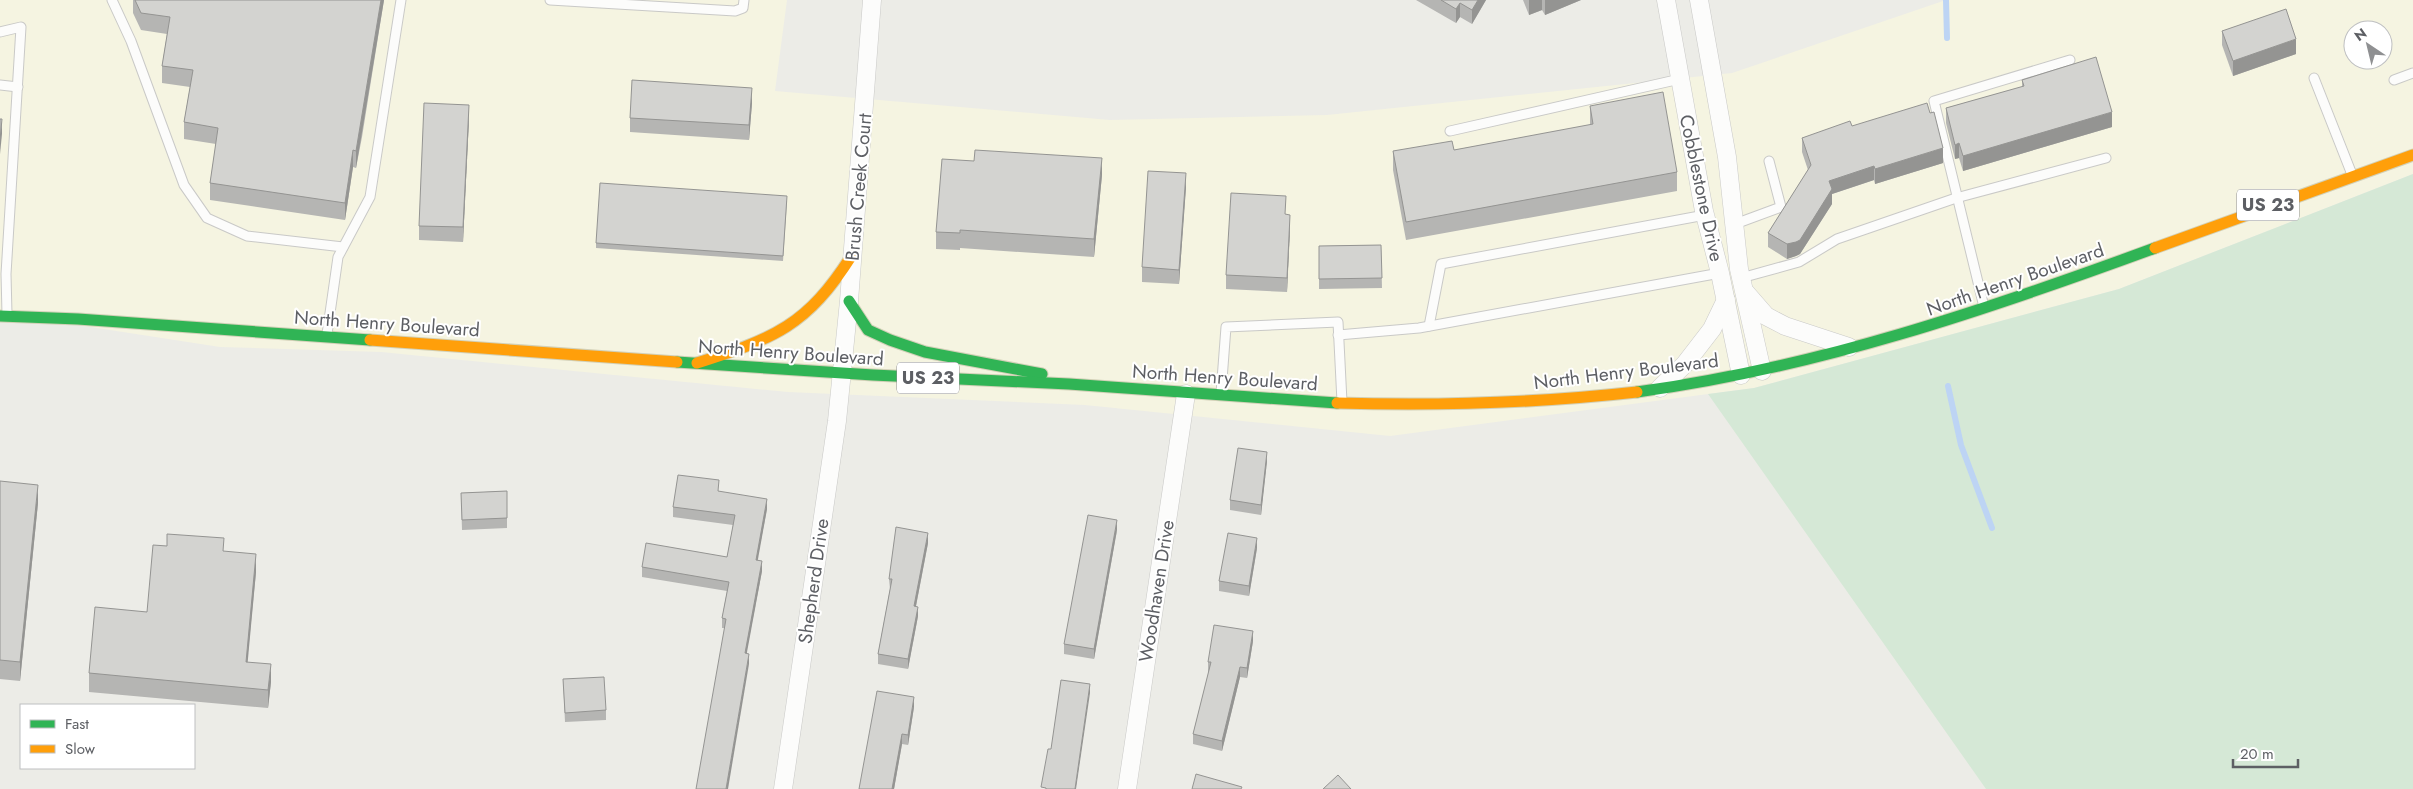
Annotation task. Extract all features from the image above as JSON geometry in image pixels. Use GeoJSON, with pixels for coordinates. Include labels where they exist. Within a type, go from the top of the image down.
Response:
{"type":"FeatureCollection","features":[{"type":"Feature","properties":{"kind":"main road","name":"North Henry Boulevard"},"geometry":{"type":"LineString","coordinates":[[4,316],[88,320],[842,373],[1105,386],[1186,394],[1342,403],[1510,402],[1660,388],[1762,371],[1852,348],[1984,309],[2352,175],[2413,155]]}},
{"type":"Feature","properties":{"kind":"main road"},"geometry":{"type":"LineString","coordinates":[[697,363],[756,344],[792,326],[815,306],[836,282],[852,255]]}},
{"type":"Feature","properties":{"kind":"main road"},"geometry":{"type":"LineString","coordinates":[[849,301],[868,330],[925,352],[1105,386]]}},
{"type":"Feature","properties":{"kind":"street","name":"Brush Creek Court"},"geometry":{"type":"LineString","coordinates":[[842,373],[865,118],[872,0]]}},
{"type":"Feature","properties":{"kind":"street","name":"Cobblestone Drive"},"geometry":{"type":"LineString","coordinates":[[1666,0],[1705,215],[1720,273],[1741,374]]}},
{"type":"Feature","properties":{"kind":"street","name":"Cobblestone Drive"},"geometry":{"type":"LineString","coordinates":[[1699,0],[1727,157],[1742,280],[1762,371]]}},
{"type":"Feature","properties":{"kind":"street"},"geometry":{"type":"LineString","coordinates":[[1720,273],[1742,280],[1766,316],[1812,337],[1852,348]]}},
{"type":"Feature","properties":{"kind":"street"},"geometry":{"type":"LineString","coordinates":[[1660,388],[1684,364],[1712,329],[1726,300]]}},
{"type":"Feature","properties":{"kind":"street","name":"Shepherd Drive"},"geometry":{"type":"LineString","coordinates":[[783,789],[842,373]]}},
{"type":"Feature","properties":{"kind":"street","name":"Woodhaven Drive"},"geometry":{"type":"LineString","coordinates":[[1127,789],[1186,394]]}},
{"type":"Feature","properties":{"kind":"lane"},"geometry":{"type":"LineString","coordinates":[[112,0],[131,42],[184,185],[208,218],[247,236],[342,247]]}},
{"type":"Feature","properties":{"kind":"lane"},"geometry":{"type":"LineString","coordinates":[[327,337],[338,257],[370,197],[401,0]]}},
{"type":"Feature","properties":{"kind":"lane"},"geometry":{"type":"LineString","coordinates":[[550,0],[735,11],[743,8],[744,0]]}},
{"type":"Feature","properties":{"kind":"lane"},"geometry":{"type":"LineString","coordinates":[[0,32],[21,27],[3,269],[4,316]]}},
{"type":"Feature","properties":{"kind":"lane"},"geometry":{"type":"LineString","coordinates":[[1984,309],[1934,101],[2070,60]]}},
{"type":"Feature","properties":{"kind":"lane"},"geometry":{"type":"LineString","coordinates":[[2394,80],[2413,73]]}},
{"type":"Feature","properties":{"kind":"lane"},"geometry":{"type":"LineString","coordinates":[[2314,78],[2352,175]]}},
{"type":"Feature","properties":{"kind":"lane"},"geometry":{"type":"LineString","coordinates":[[1450,131],[1680,79]]}},
{"type":"Feature","properties":{"kind":"lane"},"geometry":{"type":"LineString","coordinates":[[0,85],[18,87]]}},
{"type":"Feature","properties":{"kind":"lane"},"geometry":{"type":"LineString","coordinates":[[1742,280],[1799,262],[1837,239],[1956,198],[2106,158]]}},
{"type":"Feature","properties":{"kind":"lane"},"geometry":{"type":"LineString","coordinates":[[1735,224],[1780,207],[1769,161]]}},
{"type":"Feature","properties":{"kind":"lane"},"geometry":{"type":"LineString","coordinates":[[1429,326],[1441,264],[1705,215]]}},
{"type":"Feature","properties":{"kind":"lane"},"geometry":{"type":"LineString","coordinates":[[1338,334],[1429,326],[1720,273]]}},
{"type":"Feature","properties":{"kind":"lane"},"geometry":{"type":"LineString","coordinates":[[1221,396],[1226,327],[1338,322],[1342,403]]}},
{"type":"Feature","properties":{"kind":"shaded area"},"geometry":{"type":"Polygon","coordinates":[[[0,0],[787,0],[775,91],[1110,120],[1327,115],[1732,73],[1946,0],[2413,0],[2413,174],[2119,289],[1754,388],[1390,436],[1085,405],[788,392],[381,352],[220,347],[0,313],[0,0]]]}},
{"type":"Feature","properties":{"kind":"shaded area"},"geometry":{"type":"Polygon","coordinates":[[[2413,174],[2413,789],[1986,789],[1708,394],[1754,388],[2119,289],[2413,174]]]}},
{"type":"Feature","properties":{"kind":"building"},"geometry":{"type":"Polygon","coordinates":[[[135,0],[381,0],[356,151],[353,150],[345,203],[210,183],[218,128],[184,122],[193,70],[162,66],[170,17],[141,13],[135,0]]]}},
{"type":"Feature","properties":{"kind":"building"},"geometry":{"type":"Polygon","coordinates":[[[1441,0],[1478,0],[1472,10],[1460,3],[1456,9],[1441,0]]]}},
{"type":"Feature","properties":{"kind":"building"},"geometry":{"type":"Polygon","coordinates":[[[2286,9],[2296,39],[2233,61],[2222,31],[2286,9]]]}},
{"type":"Feature","properties":{"kind":"building"},"geometry":{"type":"Polygon","coordinates":[[[2096,57],[2112,112],[1963,156],[1959,143],[1955,145],[1946,108],[2024,86],[2022,80],[2096,57]]]}},
{"type":"Feature","properties":{"kind":"building"},"geometry":{"type":"Polygon","coordinates":[[[632,80],[752,88],[749,125],[630,118],[632,80]]]}},
{"type":"Feature","properties":{"kind":"building"},"geometry":{"type":"Polygon","coordinates":[[[1663,92],[1677,172],[1406,222],[1393,151],[1452,141],[1454,150],[1593,124],[1590,106],[1663,92]]]}},
{"type":"Feature","properties":{"kind":"building"},"geometry":{"type":"Polygon","coordinates":[[[424,103],[469,105],[463,227],[419,226],[424,103]]]}},
{"type":"Feature","properties":{"kind":"building"},"geometry":{"type":"Polygon","coordinates":[[[1927,103],[1930,113],[1934,112],[1943,148],[1875,169],[1874,166],[1829,181],[1832,189],[1800,240],[1796,242],[1787,244],[1768,233],[1811,165],[1802,138],[1850,121],[1852,126],[1927,103]]]}},
{"type":"Feature","properties":{"kind":"building"},"geometry":{"type":"Polygon","coordinates":[[[0,119],[2,119],[0,140],[0,119]]]}},
{"type":"Feature","properties":{"kind":"building"},"geometry":{"type":"Polygon","coordinates":[[[975,150],[1102,158],[1094,239],[960,230],[960,233],[936,232],[942,159],[974,161],[975,150]]]}},
{"type":"Feature","properties":{"kind":"building"},"geometry":{"type":"Polygon","coordinates":[[[1148,171],[1186,173],[1179,270],[1142,267],[1148,171]]]}},
{"type":"Feature","properties":{"kind":"building"},"geometry":{"type":"Polygon","coordinates":[[[600,183],[787,196],[783,256],[596,243],[600,183]]]}},
{"type":"Feature","properties":{"kind":"building"},"geometry":{"type":"Polygon","coordinates":[[[1231,193],[1286,196],[1285,214],[1290,215],[1287,278],[1226,275],[1231,193]]]}},
{"type":"Feature","properties":{"kind":"building"},"geometry":{"type":"Polygon","coordinates":[[[1381,245],[1382,278],[1319,279],[1319,246],[1381,245]]]}},
{"type":"Feature","properties":{"kind":"building"},"geometry":{"type":"Polygon","coordinates":[[[1238,448],[1267,452],[1261,505],[1230,500],[1238,448]]]}},
{"type":"Feature","properties":{"kind":"building"},"geometry":{"type":"Polygon","coordinates":[[[678,475],[719,480],[718,491],[767,499],[756,560],[762,561],[745,653],[749,654],[726,789],[696,789],[726,619],[722,618],[729,582],[642,567],[646,543],[727,557],[735,515],[673,507],[678,475]]]}},
{"type":"Feature","properties":{"kind":"building"},"geometry":{"type":"Polygon","coordinates":[[[0,481],[38,485],[20,662],[0,660],[0,481]]]}},
{"type":"Feature","properties":{"kind":"building"},"geometry":{"type":"Polygon","coordinates":[[[507,491],[507,518],[462,520],[461,493],[507,491]]]}},
{"type":"Feature","properties":{"kind":"building"},"geometry":{"type":"Polygon","coordinates":[[[1088,515],[1117,520],[1094,649],[1064,644],[1088,515]]]}},
{"type":"Feature","properties":{"kind":"building"},"geometry":{"type":"Polygon","coordinates":[[[896,527],[928,533],[914,606],[918,607],[908,659],[878,654],[892,579],[889,579],[896,527]]]}},
{"type":"Feature","properties":{"kind":"building"},"geometry":{"type":"Polygon","coordinates":[[[1228,533],[1257,538],[1249,586],[1219,581],[1228,533]]]}},
{"type":"Feature","properties":{"kind":"building"},"geometry":{"type":"Polygon","coordinates":[[[167,534],[224,538],[223,551],[256,554],[246,662],[271,664],[268,690],[89,673],[95,607],[147,612],[153,545],[167,546],[167,534]]]}},
{"type":"Feature","properties":{"kind":"building"},"geometry":{"type":"Polygon","coordinates":[[[1214,625],[1253,631],[1247,668],[1240,667],[1222,741],[1193,734],[1211,662],[1208,662],[1214,625]]]}},
{"type":"Feature","properties":{"kind":"building"},"geometry":{"type":"Polygon","coordinates":[[[604,677],[606,710],[565,713],[563,679],[604,677]]]}},
{"type":"Feature","properties":{"kind":"building"},"geometry":{"type":"Polygon","coordinates":[[[1061,680],[1090,684],[1075,789],[1046,789],[1041,787],[1048,749],[1051,749],[1061,680]]]}},
{"type":"Feature","properties":{"kind":"building"},"geometry":{"type":"Polygon","coordinates":[[[877,691],[914,697],[908,735],[902,734],[892,789],[859,789],[877,691]]]}},
{"type":"Feature","properties":{"kind":"building"},"geometry":{"type":"Polygon","coordinates":[[[1196,774],[1242,787],[1241,789],[1192,789],[1196,774]]]}},
{"type":"Feature","properties":{"kind":"building"},"geometry":{"type":"Polygon","coordinates":[[[1338,775],[1351,789],[1323,789],[1338,775]]]}},
{"type":"Feature","properties":{"kind":"waterway"},"geometry":{"type":"LineString","coordinates":[[1946,0],[1947,38]]}},
{"type":"Feature","properties":{"kind":"waterway"},"geometry":{"type":"LineString","coordinates":[[1948,386],[1961,445],[1992,528]]}},
{"type":"Feature","properties":{"kind":"traffic: fast"},"geometry":{"type":"LineString","coordinates":[[1637,392],[1770,368],[1900,334],[2028,293],[2155,248]]}},
{"type":"Feature","properties":{"kind":"traffic: fast"},"geometry":{"type":"LineString","coordinates":[[849,301],[868,330],[890,340],[925,352],[1042,374]]}},
{"type":"Feature","properties":{"kind":"traffic: fast"},"geometry":{"type":"LineString","coordinates":[[0,316],[78,319],[370,340]]}},
{"type":"Feature","properties":{"kind":"traffic: fast"},"geometry":{"type":"LineString","coordinates":[[677,362],[873,375],[1069,384],[1337,403]]}},
{"type":"Feature","properties":{"kind":"traffic: slow"},"geometry":{"type":"LineString","coordinates":[[2155,248],[2413,155]]}},
{"type":"Feature","properties":{"kind":"traffic: slow"},"geometry":{"type":"LineString","coordinates":[[697,363],[748,346],[787,326],[804,314],[820,298],[852,255]]}},
{"type":"Feature","properties":{"kind":"traffic: slow"},"geometry":{"type":"LineString","coordinates":[[370,340],[677,362]]}},
{"type":"Feature","properties":{"kind":"traffic: slow"},"geometry":{"type":"LineString","coordinates":[[1337,403],[1487,403],[1637,392]]}}]}
